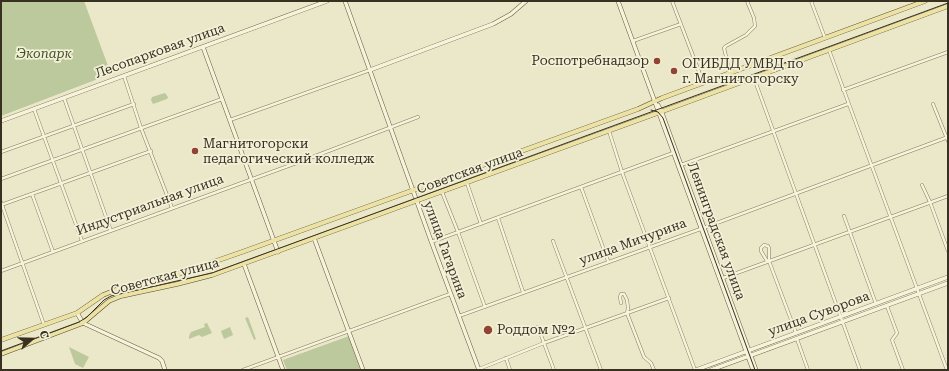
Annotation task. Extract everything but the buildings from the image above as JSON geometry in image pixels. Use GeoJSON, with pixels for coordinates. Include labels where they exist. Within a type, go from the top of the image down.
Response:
{"type":"FeatureCollection","features":[{"type":"Feature","properties":{"kind":"main road","name":"Лесопарковая улица"},"geometry":{"type":"LineString","coordinates":[[1,121],[327,1]]}},
{"type":"Feature","properties":{"kind":"main road","name":"улица Гагарина"},"geometry":{"type":"LineString","coordinates":[[345,1],[431,242],[479,369]]}},
{"type":"Feature","properties":{"kind":"main road"},"geometry":{"type":"LineString","coordinates":[[370,70],[493,24],[511,14],[526,1]]}},
{"type":"Feature","properties":{"kind":"main road","name":"Ленинградская улица"},"geometry":{"type":"LineString","coordinates":[[618,1],[655,101],[681,165],[702,228],[747,351],[756,370]]}},
{"type":"Feature","properties":{"kind":"main road","name":"Советская улица"},"geometry":{"type":"LineString","coordinates":[[1,340],[77,313],[103,295],[118,289],[170,277],[413,191],[638,109],[703,82],[925,1]]}},
{"type":"Feature","properties":{"kind":"main road","name":"Советская улица"},"geometry":{"type":"LineString","coordinates":[[1,354],[83,323],[109,301],[121,296],[209,276],[244,264],[948,6]]}},
{"type":"Feature","properties":{"kind":"main road"},"geometry":{"type":"LineString","coordinates":[[203,47],[278,252]]}},
{"type":"Feature","properties":{"kind":"main road","name":"Ленинградская улица"},"geometry":{"type":"LineString","coordinates":[[660,112],[673,153],[722,278],[747,351]]}},
{"type":"Feature","properties":{"kind":"main road"},"geometry":{"type":"LineString","coordinates":[[314,238],[363,370]]}},
{"type":"Feature","properties":{"kind":"main road"},"geometry":{"type":"LineString","coordinates":[[244,264],[283,370]]}},
{"type":"Feature","properties":{"kind":"main road","name":"улица Суворова"},"geometry":{"type":"LineString","coordinates":[[696,370],[948,277]]}},
{"type":"Feature","properties":{"kind":"main road","name":"улица Суворова"},"geometry":{"type":"LineString","coordinates":[[711,370],[948,283]]}},
{"type":"Feature","properties":{"kind":"main road"},"geometry":{"type":"LineString","coordinates":[[77,313],[83,323],[159,358],[162,361],[165,370]]}},
{"type":"Feature","properties":{"kind":"main road","name":"Ленинградская улица"},"geometry":{"type":"LineString","coordinates":[[749,356],[753,370]]}},
{"type":"Feature","properties":{"kind":"street"},"geometry":{"type":"LineString","coordinates":[[672,1],[703,82]]}},
{"type":"Feature","properties":{"kind":"street"},"geometry":{"type":"LineString","coordinates":[[730,72],[724,48],[746,34],[755,26],[754,18],[747,1]]}},
{"type":"Feature","properties":{"kind":"street"},"geometry":{"type":"LineString","coordinates":[[811,1],[825,38]]}},
{"type":"Feature","properties":{"kind":"street"},"geometry":{"type":"LineString","coordinates":[[633,41],[681,24]]}},
{"type":"Feature","properties":{"kind":"street"},"geometry":{"type":"LineString","coordinates":[[829,50],[947,370]]}},
{"type":"Feature","properties":{"kind":"street"},"geometry":{"type":"LineString","coordinates":[[843,90],[948,52]]}},
{"type":"Feature","properties":{"kind":"street"},"geometry":{"type":"LineString","coordinates":[[230,120],[370,70]]}},
{"type":"Feature","properties":{"kind":"street"},"geometry":{"type":"LineString","coordinates":[[124,76],[141,128],[172,208]]}},
{"type":"Feature","properties":{"kind":"street"},"geometry":{"type":"LineString","coordinates":[[754,77],[860,370]]}},
{"type":"Feature","properties":{"kind":"street"},"geometry":{"type":"LineString","coordinates":[[64,98],[111,231]]}},
{"type":"Feature","properties":{"kind":"street"},"geometry":{"type":"LineString","coordinates":[[1,179],[222,99]]}},
{"type":"Feature","properties":{"kind":"street"},"geometry":{"type":"LineString","coordinates":[[1,152],[134,104]]}},
{"type":"Feature","properties":{"kind":"street"},"geometry":{"type":"LineString","coordinates":[[681,165],[848,104]]}},
{"type":"Feature","properties":{"kind":"street"},"geometry":{"type":"LineString","coordinates":[[933,104],[948,138]]}},
{"type":"Feature","properties":{"kind":"street"},"geometry":{"type":"LineString","coordinates":[[34,109],[82,241]]}},
{"type":"Feature","properties":{"kind":"street","name":"Индустриальная улица"},"geometry":{"type":"LineString","coordinates":[[1,271],[418,117]]}},
{"type":"Feature","properties":{"kind":"street"},"geometry":{"type":"LineString","coordinates":[[609,131],[622,172],[696,370]]}},
{"type":"Feature","properties":{"kind":"street","name":"улица Мичурина"},"geometry":{"type":"LineString","coordinates":[[459,316],[948,138]]}},
{"type":"Feature","properties":{"kind":"street"},"geometry":{"type":"LineString","coordinates":[[44,325],[1,204],[151,151]]}},
{"type":"Feature","properties":{"kind":"street"},"geometry":{"type":"LineString","coordinates":[[431,242],[673,153]]}},
{"type":"Feature","properties":{"kind":"street"},"geometry":{"type":"LineString","coordinates":[[466,182],[481,224]]}},
{"type":"Feature","properties":{"kind":"street"},"geometry":{"type":"LineString","coordinates":[[922,185],[930,202],[948,251]]}},
{"type":"Feature","properties":{"kind":"street"},"geometry":{"type":"LineString","coordinates":[[581,187],[608,261]]}},
{"type":"Feature","properties":{"kind":"street"},"geometry":{"type":"LineString","coordinates":[[442,191],[485,306]]}},
{"type":"Feature","properties":{"kind":"street"},"geometry":{"type":"LineString","coordinates":[[32,194],[53,252]]}},
{"type":"Feature","properties":{"kind":"street"},"geometry":{"type":"LineString","coordinates":[[722,278],[948,196]]}},
{"type":"Feature","properties":{"kind":"street"},"geometry":{"type":"LineString","coordinates":[[844,216],[876,304]]}},
{"type":"Feature","properties":{"kind":"street"},"geometry":{"type":"LineString","coordinates":[[498,218],[523,292]]}},
{"type":"Feature","properties":{"kind":"street"},"geometry":{"type":"LineString","coordinates":[[553,240],[601,370]]}},
{"type":"Feature","properties":{"kind":"street"},"geometry":{"type":"LineString","coordinates":[[769,261],[767,261],[761,251],[764,244],[769,248],[769,261],[796,333]]}},
{"type":"Feature","properties":{"kind":"street"},"geometry":{"type":"LineString","coordinates":[[242,370],[451,294]]}},
{"type":"Feature","properties":{"kind":"street"},"geometry":{"type":"LineString","coordinates":[[621,303],[620,297],[621,294],[624,294],[627,300],[627,313],[644,357],[651,363],[654,370]]}},
{"type":"Feature","properties":{"kind":"street"},"geometry":{"type":"LineString","coordinates":[[479,369],[544,343],[670,298]]}},
{"type":"Feature","properties":{"kind":"street"},"geometry":{"type":"LineString","coordinates":[[887,306],[897,332],[892,340],[903,370]]}},
{"type":"Feature","properties":{"kind":"street"},"geometry":{"type":"LineString","coordinates":[[538,328],[554,370]]}},
{"type":"Feature","properties":{"kind":"street"},"geometry":{"type":"LineString","coordinates":[[797,339],[808,370]]}},
{"type":"Feature","properties":{"kind":"street"},"geometry":{"type":"LineString","coordinates":[[506,358],[510,370]]}},
{"type":"Feature","properties":{"kind":"green space","name":"Экопарк"},"geometry":{"type":"Polygon","coordinates":[[[1,1],[84,1],[111,74],[1,116],[1,1]]]}},
{"type":"Feature","properties":{"kind":"green space"},"geometry":{"type":"Polygon","coordinates":[[[165,93],[168,97],[167,99],[153,104],[151,100],[152,97],[165,93]]]}},
{"type":"Feature","properties":{"kind":"green space"},"geometry":{"type":"Polygon","coordinates":[[[248,317],[256,339],[254,340],[245,318],[248,317]]]}},
{"type":"Feature","properties":{"kind":"green space"},"geometry":{"type":"Polygon","coordinates":[[[207,323],[212,333],[202,337],[199,335],[189,339],[191,332],[205,327],[204,324],[207,323]]]}},
{"type":"Feature","properties":{"kind":"green space"},"geometry":{"type":"Polygon","coordinates":[[[230,327],[233,335],[224,339],[221,331],[230,327]]]}},
{"type":"Feature","properties":{"kind":"green space"},"geometry":{"type":"Polygon","coordinates":[[[349,336],[361,370],[287,370],[283,360],[349,336]]]}},
{"type":"Feature","properties":{"kind":"green space"},"geometry":{"type":"Polygon","coordinates":[[[69,347],[89,357],[83,368],[75,364],[69,347]]]}},
{"type":"Feature","properties":{"kind":"tram line"},"geometry":{"type":"LineString","coordinates":[[1,351],[79,322],[87,317],[104,300],[111,296],[212,273],[948,3]]}},
{"type":"Feature","properties":{"kind":"tram line"},"geometry":{"type":"LineString","coordinates":[[651,110],[658,112],[663,118],[755,370]]}},
{"type":"Feature","properties":{"kind":"place","name":"Роспотребнадзор"},"geometry":{"type":"Point","coordinates":[657,61]}},
{"type":"Feature","properties":{"kind":"place","name":"ОГИБДД УМВД по г. Магнитогорску"},"geometry":{"type":"Point","coordinates":[674,71]}},
{"type":"Feature","properties":{"kind":"place","name":"Магнитогорски педагогический колледж"},"geometry":{"type":"Point","coordinates":[195,151]}},
{"type":"Feature","properties":{"kind":"place","name":"Роддом №2"},"geometry":{"type":"Point","coordinates":[488,330]}}]}
